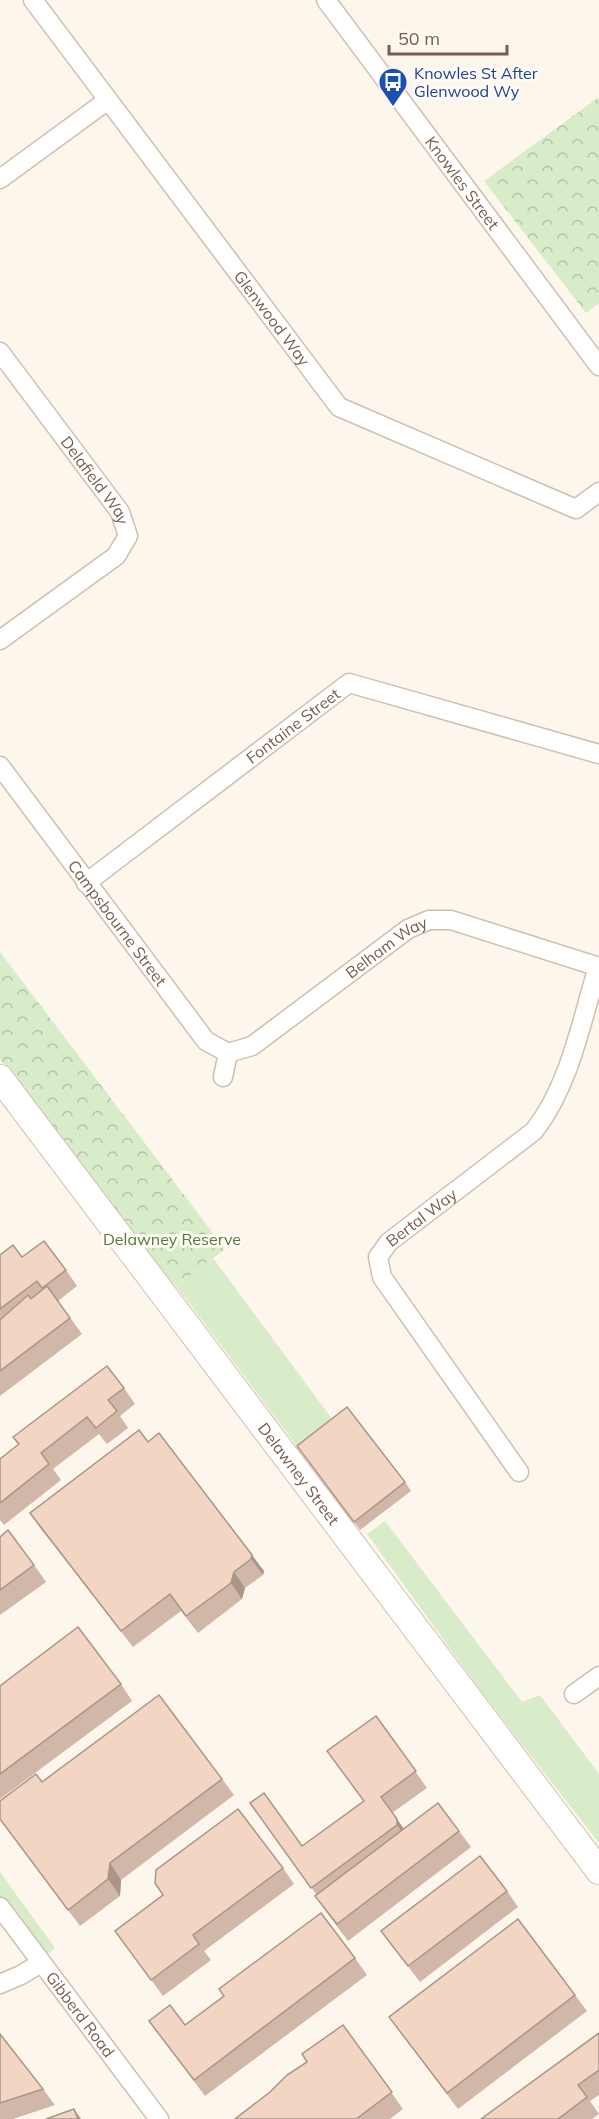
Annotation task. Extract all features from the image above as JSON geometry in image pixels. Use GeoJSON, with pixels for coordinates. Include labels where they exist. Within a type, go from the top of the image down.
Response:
{"type":"FeatureCollection","features":[{"type":"Feature","properties":{"kind":"street","name":"Glenwood Way"},"geometry":{"type":"LineString","coordinates":[[33,0],[339,407],[576,509],[599,492]]}},
{"type":"Feature","properties":{"kind":"street","name":"Knowles Street"},"geometry":{"type":"LineString","coordinates":[[326,0],[592,343],[599,366]]}},
{"type":"Feature","properties":{"kind":"street"},"geometry":{"type":"LineString","coordinates":[[0,179],[108,100]]}},
{"type":"Feature","properties":{"kind":"street","name":"Delafield Way"},"geometry":{"type":"LineString","coordinates":[[0,352],[120,512],[128,537],[116,556],[0,640]]}},
{"type":"Feature","properties":{"kind":"street","name":"Fontaine Street"},"geometry":{"type":"LineString","coordinates":[[86,883],[349,683],[599,754]]}},
{"type":"Feature","properties":{"kind":"street","name":"Campsbourne Street"},"geometry":{"type":"LineString","coordinates":[[0,766],[206,1041],[228,1053]]}},
{"type":"Feature","properties":{"kind":"street","name":"Belham Way"},"geometry":{"type":"LineString","coordinates":[[228,1053],[252,1046],[408,929],[429,920],[451,920],[598,967]]}},
{"type":"Feature","properties":{"kind":"street","name":"Bertal Way"},"geometry":{"type":"LineString","coordinates":[[519,1472],[382,1277],[378,1257],[389,1242],[534,1131],[549,1111],[560,1090],[598,967]]}},
{"type":"Feature","properties":{"kind":"street"},"geometry":{"type":"LineString","coordinates":[[223,1077],[228,1053]]}},
{"type":"Feature","properties":{"kind":"street","name":"Delawney Street"},"geometry":{"type":"LineString","coordinates":[[0,1078],[599,1871]]}},
{"type":"Feature","properties":{"kind":"street"},"geometry":{"type":"LineString","coordinates":[[574,1695],[599,1676]]}},
{"type":"Feature","properties":{"kind":"street","name":"Gibberd Road"},"geometry":{"type":"LineString","coordinates":[[0,1908],[159,2119]]}},
{"type":"Feature","properties":{"kind":"street"},"geometry":{"type":"LineString","coordinates":[[0,1984],[41,1963]]}},
{"type":"Feature","properties":{"kind":"green space"},"geometry":{"type":"Polygon","coordinates":[[[599,97],[599,303],[586,313],[484,181],[599,97]]]}},
{"type":"Feature","properties":{"kind":"green space","name":"Delawney Reserve"},"geometry":{"type":"Polygon","coordinates":[[[0,952],[225,1249],[176,1286],[173,1283],[164,1289],[0,1059],[0,952]]]}},
{"type":"Feature","properties":{"kind":"green space"},"geometry":{"type":"Polygon","coordinates":[[[213,1258],[338,1427],[303,1454],[176,1286],[213,1258]]]}},
{"type":"Feature","properties":{"kind":"green space"},"geometry":{"type":"Polygon","coordinates":[[[385,1521],[522,1702],[540,1695],[599,1774],[599,1843],[485,1697],[367,1534],[385,1521]]]}},
{"type":"Feature","properties":{"kind":"green space"},"geometry":{"type":"Polygon","coordinates":[[[0,1872],[55,1948],[49,1953],[42,1954],[0,1897],[0,1872]]]}},
{"type":"Feature","properties":{"kind":"building"},"geometry":{"type":"Polygon","coordinates":[[[44,1241],[66,1270],[42,1288],[37,1281],[0,1309],[0,1255],[13,1245],[22,1257],[44,1241]]]}},
{"type":"Feature","properties":{"kind":"building"},"geometry":{"type":"Polygon","coordinates":[[[47,1286],[70,1318],[0,1371],[0,1320],[28,1295],[31,1299],[47,1286]]]}},
{"type":"Feature","properties":{"kind":"building"},"geometry":{"type":"Polygon","coordinates":[[[107,1366],[124,1388],[108,1400],[117,1411],[96,1428],[87,1417],[41,1453],[49,1464],[0,1503],[0,1459],[19,1444],[13,1437],[107,1366]]]}},
{"type":"Feature","properties":{"kind":"building"},"geometry":{"type":"Polygon","coordinates":[[[347,1407],[405,1482],[354,1522],[297,1446],[347,1407]]]}},
{"type":"Feature","properties":{"kind":"building"},"geometry":{"type":"Polygon","coordinates":[[[139,1430],[148,1442],[159,1433],[252,1555],[251,1559],[234,1572],[231,1583],[186,1616],[170,1594],[121,1631],[30,1513],[139,1430]]]}},
{"type":"Feature","properties":{"kind":"building"},"geometry":{"type":"Polygon","coordinates":[[[8,1530],[34,1565],[0,1590],[0,1537],[8,1530]]]}},
{"type":"Feature","properties":{"kind":"building"},"geometry":{"type":"Polygon","coordinates":[[[78,1627],[121,1684],[0,1774],[0,1686],[78,1627]]]}},
{"type":"Feature","properties":{"kind":"building"},"geometry":{"type":"Polygon","coordinates":[[[159,1695],[222,1779],[110,1863],[108,1879],[68,1910],[0,1819],[0,1801],[36,1774],[42,1782],[159,1695]]]}},
{"type":"Feature","properties":{"kind":"building"},"geometry":{"type":"Polygon","coordinates":[[[376,1716],[416,1771],[381,1797],[397,1819],[397,1825],[311,1888],[250,1803],[264,1793],[302,1846],[364,1801],[327,1751],[376,1716]]]}},
{"type":"Feature","properties":{"kind":"building"},"geometry":{"type":"Polygon","coordinates":[[[438,1803],[459,1831],[337,1924],[315,1896],[438,1803]]]}},
{"type":"Feature","properties":{"kind":"building"},"geometry":{"type":"Polygon","coordinates":[[[238,1809],[283,1868],[193,1935],[199,1944],[151,1980],[115,1931],[163,1895],[155,1883],[156,1870],[238,1809]]]}},
{"type":"Feature","properties":{"kind":"building"},"geometry":{"type":"Polygon","coordinates":[[[480,1856],[507,1891],[408,1966],[381,1931],[480,1856]]]}},
{"type":"Feature","properties":{"kind":"building"},"geometry":{"type":"Polygon","coordinates":[[[321,1913],[355,1958],[194,2080],[149,2021],[170,2005],[185,2025],[224,1996],[219,1989],[321,1913]]]}},
{"type":"Feature","properties":{"kind":"building"},"geometry":{"type":"Polygon","coordinates":[[[518,1919],[575,1995],[447,2093],[389,2017],[518,1919]]]}},
{"type":"Feature","properties":{"kind":"building"},"geometry":{"type":"Polygon","coordinates":[[[343,2025],[392,2092],[356,2119],[235,2119],[270,2092],[287,2075],[307,2062],[302,2054],[343,2025]]]}},
{"type":"Feature","properties":{"kind":"building"},"geometry":{"type":"Polygon","coordinates":[[[599,2033],[599,2070],[578,2085],[587,2097],[558,2119],[481,2119],[599,2033]]]}},
{"type":"Feature","properties":{"kind":"building"},"geometry":{"type":"Polygon","coordinates":[[[0,2034],[43,2089],[0,2103],[0,2034]]]}},
{"type":"Feature","properties":{"kind":"building"},"geometry":{"type":"Polygon","coordinates":[[[74,2109],[78,2119],[46,2119],[74,2109]]]}},
{"type":"Feature","properties":{"kind":"place","name":"Knowles St After Glenwood Wy"},"geometry":{"type":"Point","coordinates":[393,108]}}]}
